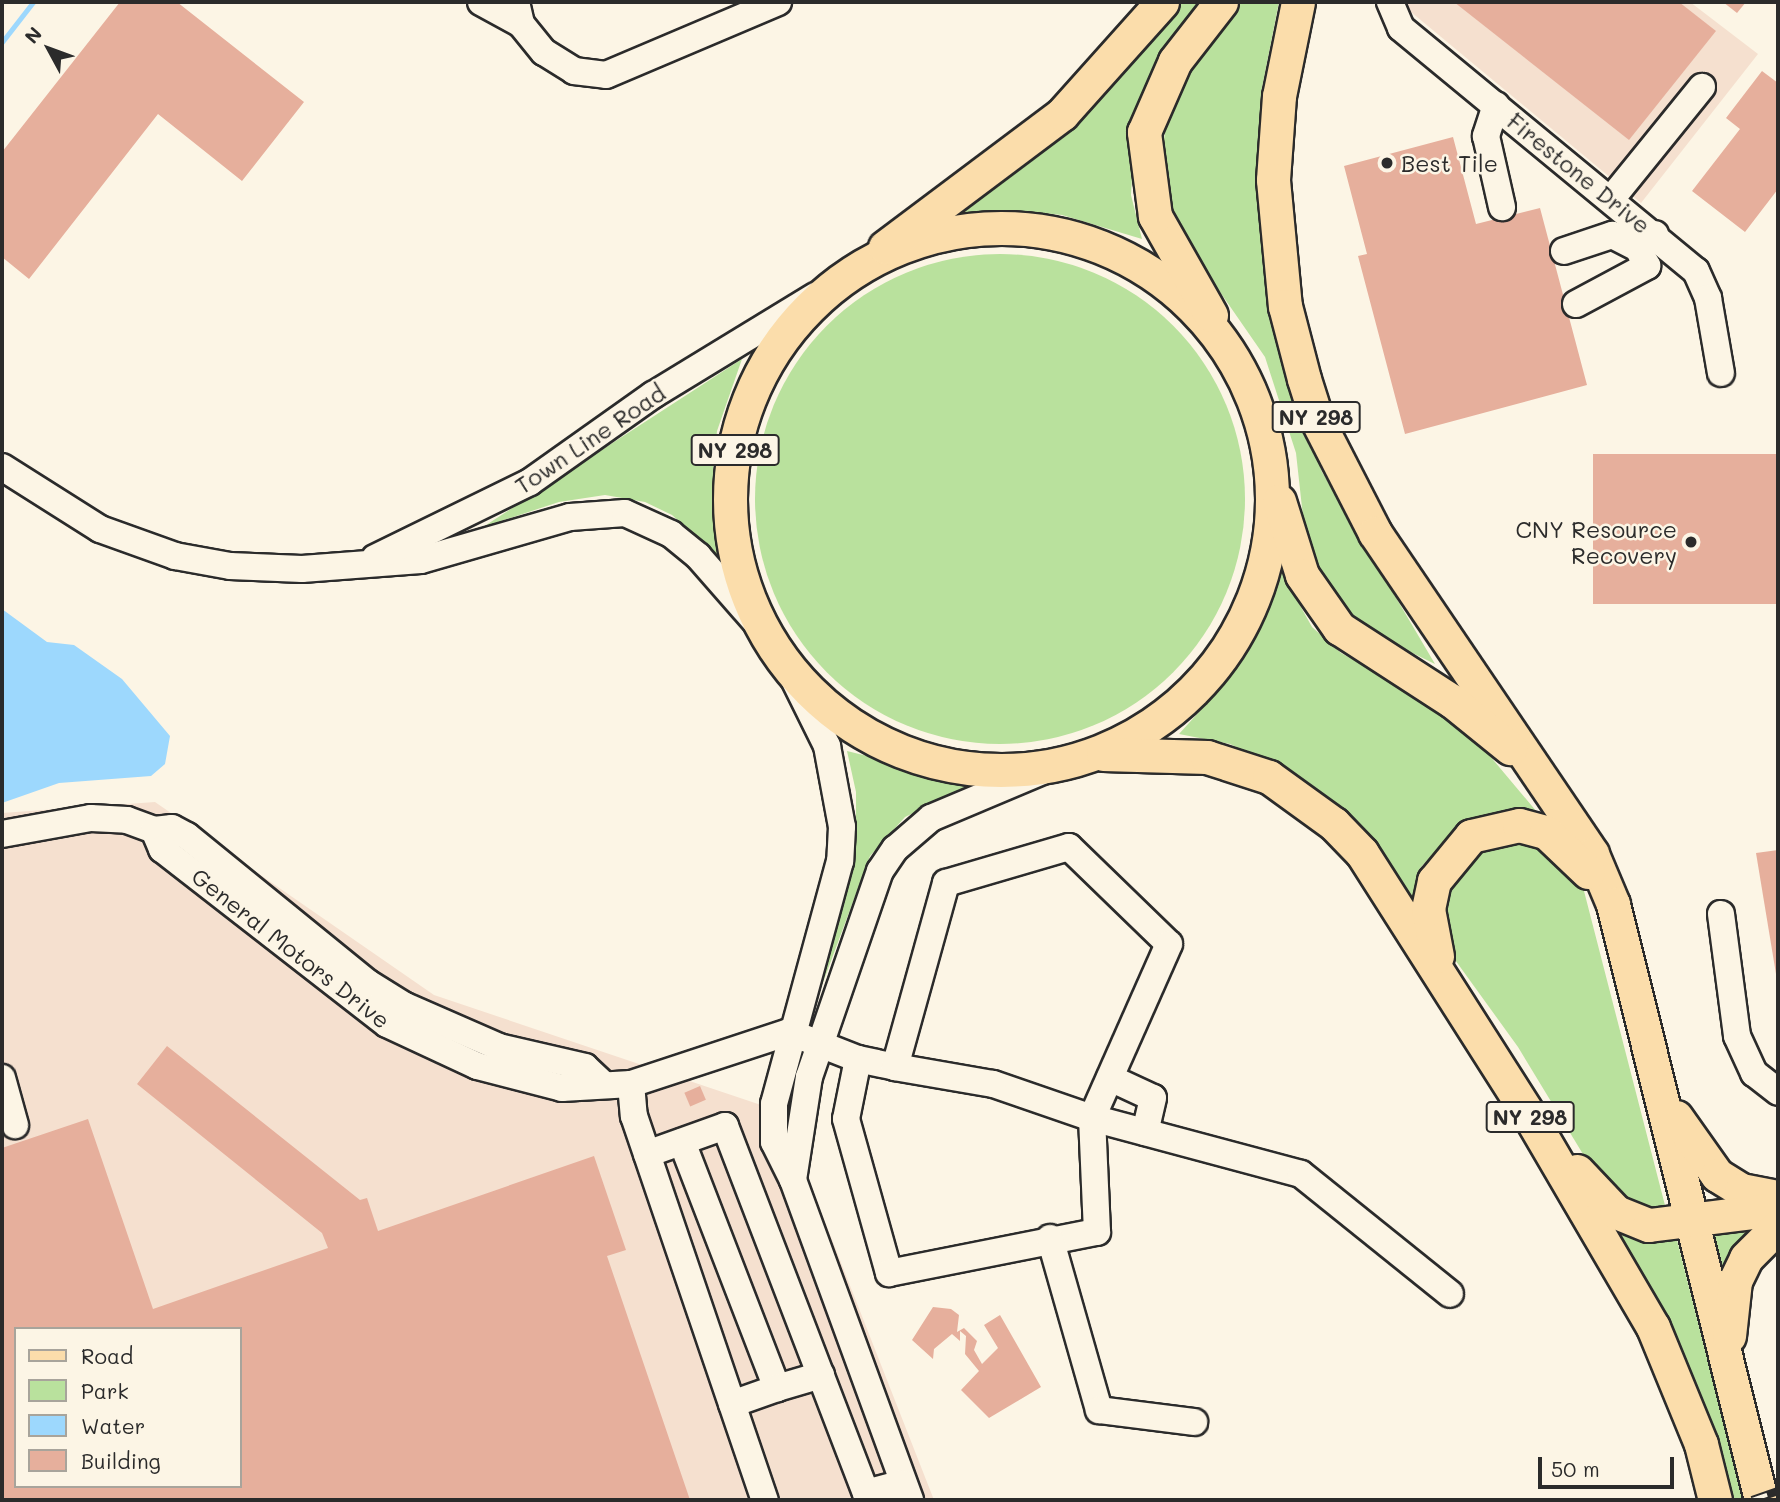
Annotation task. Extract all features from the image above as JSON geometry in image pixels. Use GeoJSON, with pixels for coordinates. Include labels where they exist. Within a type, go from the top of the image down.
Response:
{"type":"FeatureCollection","features":[{"type":"Feature","properties":{"kind":"main road","name":"NY 298"},"geometry":{"type":"LineString","coordinates":[[1162,2],[1062,114],[867,261],[816,296],[760,378],[739,426],[729,507],[755,621],[790,671],[834,713],[898,748],[945,764],[1047,769],[1102,754],[1207,757],[1269,777],[1298,796],[1362,853],[1532,1119],[1666,1352],[1716,1500]]}},
{"type":"Feature","properties":{"kind":"main road"},"geometry":{"type":"LineString","coordinates":[[1102,754],[1153,723],[1222,656],[1261,579],[1269,543],[1272,481],[1256,405],[1222,340],[1194,277],[1155,216],[1144,132],[1175,61],[1221,2]]}},
{"type":"Feature","properties":{"kind":"main road","name":"NY 298"},"geometry":{"type":"LineString","coordinates":[[1298,2],[1279,96],[1273,180],[1285,306],[1304,379],[1317,420],[1374,533],[1542,774],[1592,855],[1613,904],[1761,1500]]}},
{"type":"Feature","properties":{"kind":"main road"},"geometry":{"type":"LineString","coordinates":[[867,261],[985,230],[1039,232],[1125,258],[1181,296],[1222,340]]}},
{"type":"Feature","properties":{"kind":"main road","name":"NY 298"},"geometry":{"type":"LineString","coordinates":[[1272,481],[1302,575],[1339,628],[1452,701],[1542,774]]}},
{"type":"Feature","properties":{"kind":"main road"},"geometry":{"type":"LineString","coordinates":[[1441,973],[1429,926],[1433,881],[1453,851],[1488,828],[1519,825],[1546,832],[1568,848],[1613,904]]}},
{"type":"Feature","properties":{"kind":"main road"},"geometry":{"type":"LineString","coordinates":[[1658,1089],[1717,1175],[1741,1190],[1778,1197]]}},
{"type":"Feature","properties":{"kind":"main road"},"geometry":{"type":"LineString","coordinates":[[1532,1119],[1616,1212],[1649,1226],[1692,1224],[1778,1209]]}},
{"type":"Feature","properties":{"kind":"main road"},"geometry":{"type":"LineString","coordinates":[[1728,1367],[1735,1281],[1746,1258],[1778,1226]]}},
{"type":"Feature","properties":{"kind":"street"},"geometry":{"type":"LineString","coordinates":[[481,2],[519,13],[561,65],[606,75],[778,2]]}},
{"type":"Feature","properties":{"kind":"street","name":"Firestone Drive"},"geometry":{"type":"LineString","coordinates":[[1390,2],[1401,28],[1612,198],[1647,241],[1703,282],[1721,373]]}},
{"type":"Feature","properties":{"kind":"street"},"geometry":{"type":"LineString","coordinates":[[1612,198],[1702,87]]}},
{"type":"Feature","properties":{"kind":"street"},"geometry":{"type":"LineString","coordinates":[[1496,105],[1486,136],[1502,206]]}},
{"type":"Feature","properties":{"kind":"street"},"geometry":{"type":"LineString","coordinates":[[1564,251],[1612,235],[1647,241],[1647,266],[1576,304]]}},
{"type":"Feature","properties":{"kind":"street","name":"Town Line Road"},"geometry":{"type":"LineString","coordinates":[[356,566],[530,482],[653,395],[816,296]]}},
{"type":"Feature","properties":{"kind":"street","name":"Town Line Road"},"geometry":{"type":"LineString","coordinates":[[2,467],[100,529],[175,556],[230,566],[356,566],[421,560],[570,517],[625,513],[671,534],[698,556],[755,621]]}},
{"type":"Feature","properties":{"kind":"street"},"geometry":{"type":"LineString","coordinates":[[647,1154],[725,1126],[866,1493],[906,1492],[793,1180],[780,1162],[772,1124],[789,1032],[823,926],[842,827],[827,746],[790,671]]}},
{"type":"Feature","properties":{"kind":"street"},"geometry":{"type":"LineString","coordinates":[[793,1180],[802,1107],[820,1043],[880,871],[895,849],[954,805],[1047,769]]}},
{"type":"Feature","properties":{"kind":"street","name":"General Motors Drive"},"geometry":{"type":"LineString","coordinates":[[2,834],[91,818],[127,820],[154,830],[172,828],[187,836],[368,983],[405,1006],[499,1047],[585,1067],[602,1083],[631,1084],[789,1032]]}},
{"type":"Feature","properties":{"kind":"street"},"geometry":{"type":"LineString","coordinates":[[858,1059],[846,1119],[889,1273],[1051,1238],[1097,1231],[1093,1118],[1169,944],[1069,847],[946,883],[894,1067]]}},
{"type":"Feature","properties":{"kind":"street"},"geometry":{"type":"LineString","coordinates":[[1721,915],[1737,1036],[1754,1073],[1778,1092]]}},
{"type":"Feature","properties":{"kind":"street"},"geometry":{"type":"LineString","coordinates":[[789,1032],[858,1059],[993,1084],[1093,1118],[1301,1174],[1450,1294]]}},
{"type":"Feature","properties":{"kind":"street"},"geometry":{"type":"LineString","coordinates":[[2,1078],[15,1125]]}},
{"type":"Feature","properties":{"kind":"street"},"geometry":{"type":"LineString","coordinates":[[1110,1078],[1153,1098],[1145,1132]]}},
{"type":"Feature","properties":{"kind":"street"},"geometry":{"type":"LineString","coordinates":[[631,1084],[634,1116],[765,1500]]}},
{"type":"Feature","properties":{"kind":"street"},"geometry":{"type":"LineString","coordinates":[[682,1142],[777,1388]]}},
{"type":"Feature","properties":{"kind":"street"},"geometry":{"type":"LineString","coordinates":[[1051,1238],[1099,1410],[1194,1422]]}},
{"type":"Feature","properties":{"kind":"street"},"geometry":{"type":"LineString","coordinates":[[732,1404],[821,1375]]}},
{"type":"Feature","properties":{"kind":"shaded area"},"geometry":{"type":"Polygon","coordinates":[[[1399,2],[1690,2],[1758,54],[1641,203],[1399,2]]]}},
{"type":"Feature","properties":{"kind":"shaded area"},"geometry":{"type":"Polygon","coordinates":[[[155,802],[434,995],[782,1112],[934,1500],[2,1500],[2,813],[155,802]]]}},
{"type":"Feature","properties":{"kind":"green space"},"geometry":{"type":"Polygon","coordinates":[[[1176,2],[1209,2],[1135,127],[1131,195],[1142,239],[1062,215],[1023,211],[933,223],[1176,2]]]}},
{"type":"Feature","properties":{"kind":"green space"},"geometry":{"type":"Polygon","coordinates":[[[1241,2],[1279,2],[1261,93],[1257,179],[1268,305],[1287,376],[1322,472],[1435,664],[1357,626],[1307,553],[1296,453],[1265,357],[1191,250],[1166,193],[1162,151],[1168,115],[1188,71],[1241,2]]]}},
{"type":"Feature","properties":{"kind":"green space"},"geometry":{"type":"Polygon","coordinates":[[[1000,254],[1048,258],[1094,272],[1136,295],[1174,325],[1204,363],[1227,405],[1241,451],[1245,499],[1241,547],[1227,593],[1204,635],[1174,673],[1136,703],[1094,726],[1048,740],[1000,744],[952,740],[906,726],[864,703],[826,673],[796,635],[773,593],[759,547],[755,499],[759,451],[773,405],[796,363],[826,325],[864,295],[906,272],[952,258],[1000,254]]]}},
{"type":"Feature","properties":{"kind":"green space"},"geometry":{"type":"Polygon","coordinates":[[[742,359],[717,431],[713,471],[724,562],[672,515],[645,502],[605,495],[559,502],[483,527],[742,359]]]}},
{"type":"Feature","properties":{"kind":"green space"},"geometry":{"type":"Polygon","coordinates":[[[1278,566],[1312,627],[1341,653],[1414,693],[1479,743],[1542,818],[1483,816],[1456,829],[1420,868],[1413,910],[1336,805],[1308,782],[1230,744],[1179,734],[1227,681],[1264,615],[1278,566]]]}},
{"type":"Feature","properties":{"kind":"green space"},"geometry":{"type":"Polygon","coordinates":[[[847,751],[976,783],[905,817],[870,856],[815,1004],[820,962],[856,844],[856,792],[847,751]]]}},
{"type":"Feature","properties":{"kind":"green space"},"geometry":{"type":"Polygon","coordinates":[[[1529,840],[1575,875],[1584,891],[1668,1217],[1606,1192],[1518,1047],[1445,946],[1439,893],[1472,848],[1529,840]]]}},
{"type":"Feature","properties":{"kind":"green space"},"geometry":{"type":"Polygon","coordinates":[[[1769,1218],[1722,1280],[1708,1230],[1769,1218]]]}},
{"type":"Feature","properties":{"kind":"green space"},"geometry":{"type":"Polygon","coordinates":[[[1610,1223],[1676,1236],[1743,1500],[1731,1500],[1705,1409],[1671,1324],[1610,1223]]]}},
{"type":"Feature","properties":{"kind":"water"},"geometry":{"type":"Polygon","coordinates":[[[2,609],[47,642],[74,645],[122,679],[170,736],[165,764],[151,776],[59,783],[2,803],[2,609]]]}},
{"type":"Feature","properties":{"kind":"building"},"geometry":{"type":"Polygon","coordinates":[[[120,2],[177,2],[304,102],[242,181],[158,114],[29,279],[2,257],[2,152],[120,2]]]}},
{"type":"Feature","properties":{"kind":"building"},"geometry":{"type":"Polygon","coordinates":[[[1454,2],[1679,2],[1716,31],[1629,140],[1454,2]]]}},
{"type":"Feature","properties":{"kind":"building"},"geometry":{"type":"Polygon","coordinates":[[[1723,2],[1746,2],[1737,13],[1723,2]]]}},
{"type":"Feature","properties":{"kind":"building"},"geometry":{"type":"Polygon","coordinates":[[[1762,71],[1778,83],[1778,189],[1745,232],[1692,191],[1740,129],[1726,118],[1762,71]]]}},
{"type":"Feature","properties":{"kind":"building"},"geometry":{"type":"Polygon","coordinates":[[[1453,137],[1476,224],[1540,208],[1587,385],[1405,434],[1358,256],[1367,254],[1344,166],[1453,137]]]}},
{"type":"Feature","properties":{"kind":"building","name":"CNY Resource Recovery"},"geometry":{"type":"Polygon","coordinates":[[[1593,454],[1778,454],[1778,604],[1593,604],[1593,454]]]}},
{"type":"Feature","properties":{"kind":"building"},"geometry":{"type":"Polygon","coordinates":[[[1778,850],[1778,979],[1777,980],[1756,853],[1778,850]]]}},
{"type":"Feature","properties":{"kind":"building"},"geometry":{"type":"Polygon","coordinates":[[[167,1046],[360,1200],[367,1198],[378,1231],[594,1156],[626,1250],[607,1256],[690,1500],[2,1500],[2,1148],[88,1119],[153,1309],[328,1248],[322,1233],[137,1084],[167,1046]]]}},
{"type":"Feature","properties":{"kind":"building"},"geometry":{"type":"Polygon","coordinates":[[[700,1086],[706,1100],[690,1106],[684,1093],[700,1086]]]}},
{"type":"Feature","properties":{"kind":"building"},"geometry":{"type":"Polygon","coordinates":[[[933,1307],[951,1309],[959,1315],[957,1332],[964,1328],[977,1341],[974,1350],[982,1364],[998,1348],[984,1325],[1000,1315],[1041,1387],[989,1418],[961,1390],[979,1371],[965,1354],[966,1336],[960,1331],[960,1341],[952,1334],[934,1349],[933,1359],[912,1340],[933,1307]]]}},
{"type":"Feature","properties":{"kind":"waterway"},"geometry":{"type":"LineString","coordinates":[[2,42],[33,2]]}},
{"type":"Feature","properties":{"kind":"railway"},"geometry":{"type":"LineString","coordinates":[[1752,1500],[1778,1491]]}},
{"type":"Feature","properties":{"kind":"place","name":"Best Tile"},"geometry":{"type":"Point","coordinates":[1387,163]}},
{"type":"Feature","properties":{"kind":"place","name":"CNY Resource Recovery"},"geometry":{"type":"Point","coordinates":[1691,542]}}]}
